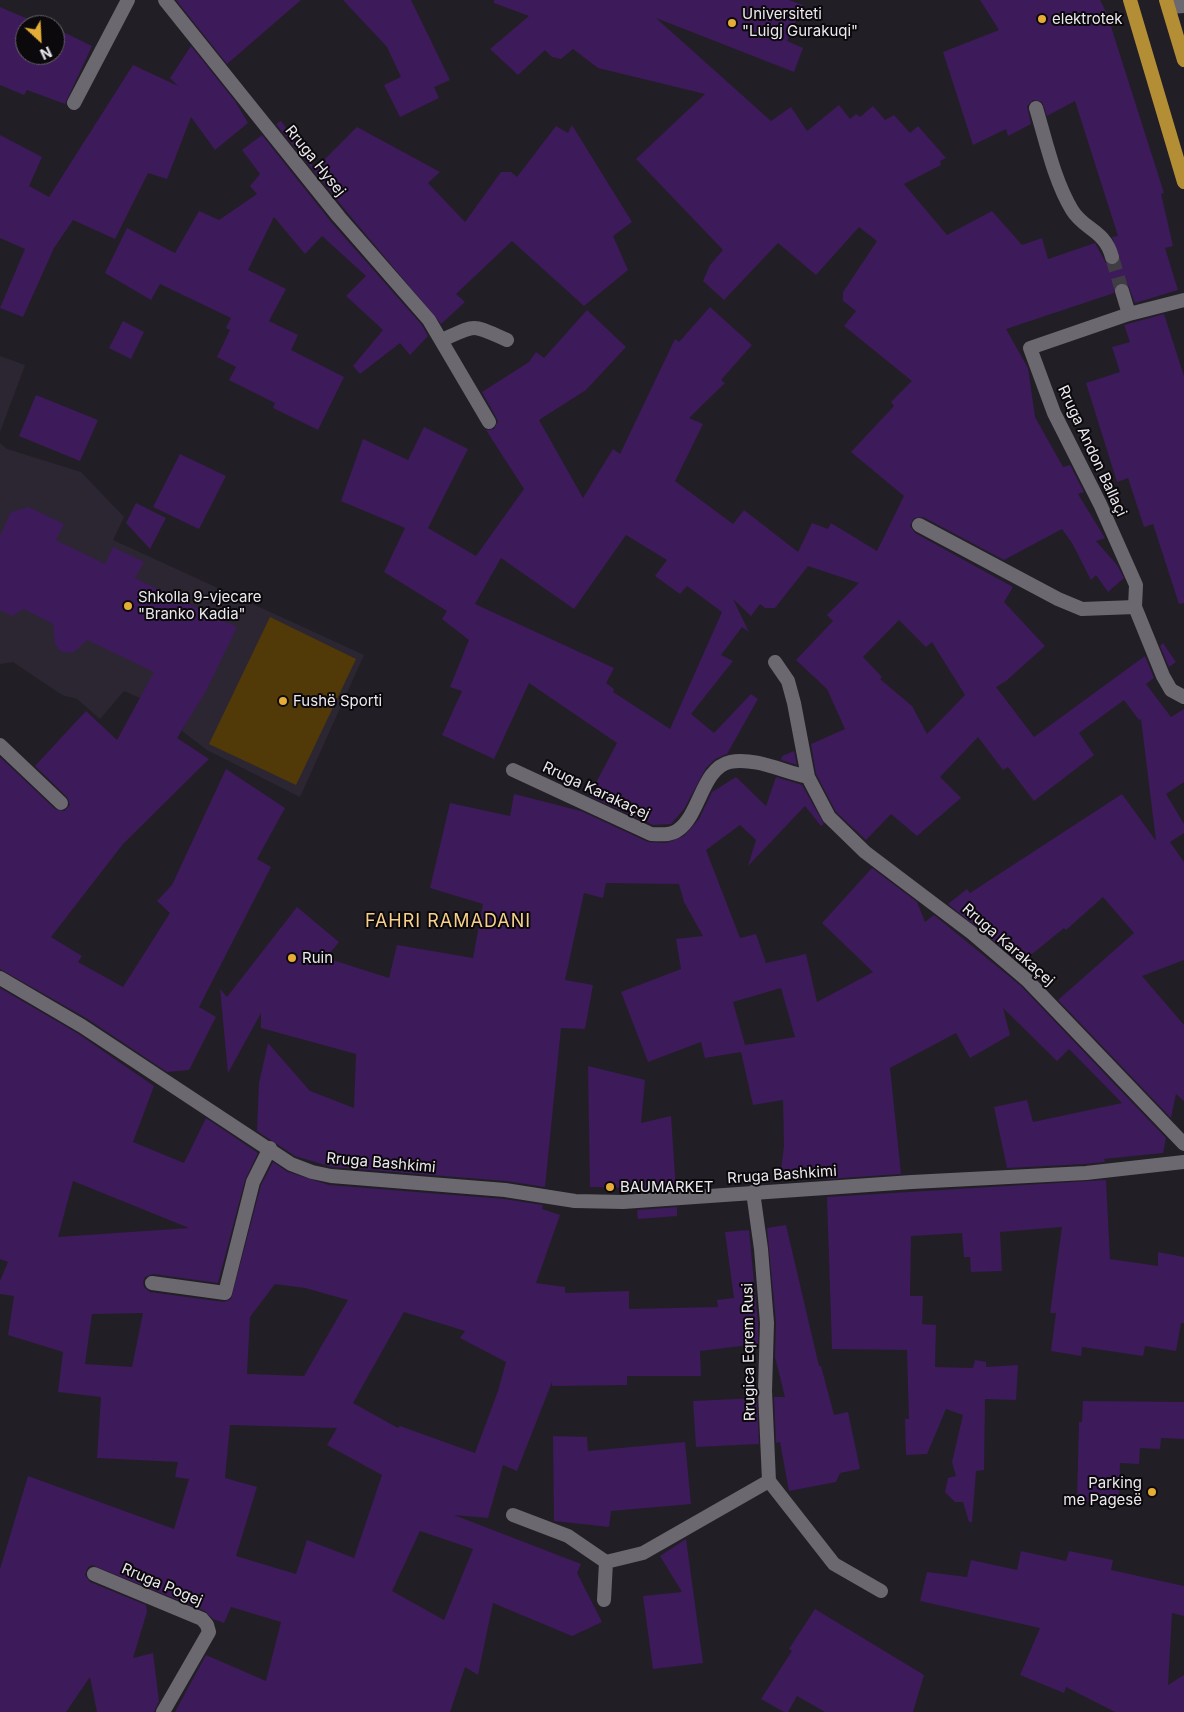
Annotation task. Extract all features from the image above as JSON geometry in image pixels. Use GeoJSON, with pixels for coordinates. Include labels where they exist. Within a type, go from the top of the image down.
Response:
{"type":"FeatureCollection","features":[{"type":"Feature","properties":{"kind":"main road"},"geometry":{"type":"LineString","coordinates":[[1130,0],[1184,182]]}},
{"type":"Feature","properties":{"kind":"main road"},"geometry":{"type":"LineString","coordinates":[[1168,4],[1184,60]]}},
{"type":"Feature","properties":{"kind":"street"},"geometry":{"type":"LineString","coordinates":[[74,104],[128,0]]}},
{"type":"Feature","properties":{"kind":"street","name":"Rruga Hysej"},"geometry":{"type":"LineString","coordinates":[[165,0],[339,217],[429,320],[489,422]]}},
{"type":"Feature","properties":{"kind":"street"},"geometry":{"type":"LineString","coordinates":[[1168,4],[1184,6]]}},
{"type":"Feature","properties":{"kind":"street"},"geometry":{"type":"LineString","coordinates":[[1036,108],[1066,198],[1074,213],[1107,242],[1112,257]]}},
{"type":"Feature","properties":{"kind":"street"},"geometry":{"type":"LineString","coordinates":[[1122,291],[1129,314]]}},
{"type":"Feature","properties":{"kind":"street","name":"Rruga Andon Ballaçi"},"geometry":{"type":"LineString","coordinates":[[1135,607],[1136,585],[1100,504],[1054,413],[1030,348],[1129,314],[1184,300]]}},
{"type":"Feature","properties":{"kind":"street"},"geometry":{"type":"LineString","coordinates":[[442,340],[467,327],[477,327],[507,340]]}},
{"type":"Feature","properties":{"kind":"street"},"geometry":{"type":"LineString","coordinates":[[919,525],[1058,599],[1082,609],[1135,607],[1171,690],[1184,697]]}},
{"type":"Feature","properties":{"kind":"street","name":"Rruga Karakaçej"},"geometry":{"type":"LineString","coordinates":[[775,662],[788,682],[808,777],[829,817],[865,852],[972,933],[1027,980],[1184,1144]]}},
{"type":"Feature","properties":{"kind":"street"},"geometry":{"type":"LineString","coordinates":[[0,745],[61,803]]}},
{"type":"Feature","properties":{"kind":"street","name":"Rruga Karakaçej"},"geometry":{"type":"LineString","coordinates":[[513,770],[651,834],[667,834],[678,830],[688,819],[717,767],[728,762],[742,761],[808,777]]}},
{"type":"Feature","properties":{"kind":"street","name":"Rruga Bashkimi"},"geometry":{"type":"LineString","coordinates":[[0,978],[82,1026],[270,1148],[291,1164],[331,1176],[496,1189],[575,1201],[632,1202],[753,1192],[1086,1173],[1184,1162]]}},
{"type":"Feature","properties":{"kind":"street"},"geometry":{"type":"LineString","coordinates":[[152,1283],[225,1293],[253,1182],[270,1148]]}},
{"type":"Feature","properties":{"kind":"street","name":"Rrugica Eqrem Rusi"},"geometry":{"type":"LineString","coordinates":[[753,1192],[761,1248],[767,1322],[765,1391],[769,1481]]}},
{"type":"Feature","properties":{"kind":"street"},"geometry":{"type":"LineString","coordinates":[[513,1515],[568,1536],[606,1562],[643,1553],[769,1481],[834,1564],[881,1591]]}},
{"type":"Feature","properties":{"kind":"street"},"geometry":{"type":"LineString","coordinates":[[604,1600],[606,1562]]}},
{"type":"Feature","properties":{"kind":"street","name":"Rruga Pogej"},"geometry":{"type":"LineString","coordinates":[[94,1574],[202,1619],[208,1625],[209,1632],[163,1712]]}},
{"type":"Feature","properties":{"kind":"shaded area"},"geometry":{"type":"Polygon","coordinates":[[[0,356],[25,365],[0,432],[0,356]]]}},
{"type":"Feature","properties":{"kind":"shaded area","name":"Shkolla 9-vjecare \"Branko Kadia\""},"geometry":{"type":"Polygon","coordinates":[[[0,443],[7,449],[81,472],[124,517],[113,540],[364,655],[300,797],[207,750],[182,731],[188,719],[124,691],[100,719],[77,699],[62,695],[13,662],[0,664],[0,443]]]}},
{"type":"Feature","properties":{"kind":"shaded area","name":"Fushë Sporti"},"geometry":{"type":"Polygon","coordinates":[[[270,617],[356,659],[296,785],[209,744],[270,617]]]}},
{"type":"Feature","properties":{"kind":"building"},"geometry":{"type":"Polygon","coordinates":[[[176,0],[301,0],[227,64],[176,0]]]}},
{"type":"Feature","properties":{"kind":"building"},"geometry":{"type":"Polygon","coordinates":[[[343,0],[411,0],[450,80],[434,87],[439,98],[400,117],[384,85],[401,77],[387,47],[343,0]]]}},
{"type":"Feature","properties":{"kind":"building"},"geometry":{"type":"Polygon","coordinates":[[[494,0],[789,0],[803,5],[787,41],[803,48],[794,72],[656,18],[771,121],[791,107],[807,131],[839,105],[850,119],[856,114],[860,117],[873,106],[885,120],[894,115],[910,133],[918,126],[946,158],[940,161],[941,165],[904,184],[947,235],[992,211],[1022,245],[1042,238],[1048,259],[1095,243],[1106,263],[1111,266],[1115,265],[1120,259],[1112,237],[1118,236],[1075,101],[1047,116],[1042,102],[1033,100],[1027,106],[1031,124],[1008,136],[1006,129],[973,145],[943,52],[999,30],[980,0],[1100,0],[1107,14],[1164,193],[1161,194],[1173,246],[1165,248],[1178,290],[1135,303],[1128,285],[1120,283],[1115,285],[1114,293],[1006,329],[1028,368],[1035,417],[1063,467],[1070,465],[1084,492],[1078,494],[1105,538],[1096,541],[1117,565],[1124,578],[1108,592],[1096,575],[1091,580],[1072,543],[1062,529],[1004,560],[923,517],[914,518],[910,526],[915,533],[1013,587],[1004,602],[1045,646],[1006,681],[996,687],[1034,737],[1145,656],[1154,678],[1146,684],[1171,717],[1184,709],[1184,782],[1166,794],[1184,824],[1184,833],[1170,842],[1184,862],[1184,960],[1142,976],[1184,1025],[1184,1101],[1176,1094],[1171,1118],[1058,1000],[1134,933],[1103,897],[1066,930],[1064,928],[1021,963],[948,904],[967,889],[970,893],[1122,794],[1156,841],[1141,719],[1139,720],[1124,700],[1079,733],[1094,755],[1034,801],[1008,767],[1003,770],[978,737],[940,777],[961,798],[917,836],[891,814],[866,840],[836,812],[816,774],[811,744],[845,729],[827,689],[796,660],[833,621],[827,615],[859,583],[808,566],[775,608],[765,608],[760,604],[751,616],[733,599],[749,632],[742,627],[721,655],[733,661],[691,714],[714,733],[751,694],[758,699],[727,754],[715,759],[706,768],[684,809],[671,824],[653,825],[589,796],[617,743],[529,683],[494,759],[442,735],[462,691],[450,687],[469,640],[442,619],[447,611],[384,572],[405,528],[341,501],[363,439],[408,460],[424,427],[468,449],[428,528],[476,556],[524,489],[486,430],[494,429],[498,421],[482,392],[529,362],[536,352],[544,358],[587,310],[626,347],[586,390],[539,420],[583,498],[613,449],[620,454],[675,339],[679,342],[710,307],[752,345],[721,380],[725,383],[689,418],[703,424],[675,481],[733,524],[744,510],[798,552],[812,523],[828,529],[831,523],[877,551],[904,496],[851,452],[894,406],[891,402],[912,381],[844,326],[856,311],[843,301],[843,292],[877,241],[859,227],[816,275],[778,243],[724,300],[703,281],[710,265],[723,250],[636,159],[705,94],[598,68],[573,49],[561,59],[552,57],[545,50],[518,75],[490,49],[529,16],[494,3],[494,0]],[[626,535],[574,609],[501,558],[475,604],[614,668],[606,683],[614,689],[613,692],[670,729],[722,612],[687,586],[680,594],[655,576],[667,560],[626,535]],[[899,620],[863,657],[882,677],[880,679],[912,706],[927,734],[965,695],[932,642],[926,647],[899,620]]]}},
{"type":"Feature","properties":{"kind":"building"},"geometry":{"type":"Polygon","coordinates":[[[0,7],[19,15],[15,15],[15,65],[65,65],[65,33],[92,46],[65,104],[27,90],[24,95],[0,85],[0,7]]]}},
{"type":"Feature","properties":{"kind":"building"},"geometry":{"type":"Polygon","coordinates":[[[191,46],[235,101],[248,123],[215,150],[191,117],[167,179],[148,173],[115,239],[73,220],[54,248],[23,317],[0,308],[25,249],[0,238],[0,135],[42,157],[29,186],[49,197],[133,65],[178,86],[170,78],[191,46]]]}},
{"type":"Feature","properties":{"kind":"building"},"geometry":{"type":"Polygon","coordinates":[[[281,121],[315,169],[357,127],[440,172],[428,183],[465,222],[501,172],[511,172],[517,177],[556,126],[568,133],[572,125],[632,222],[613,236],[628,270],[584,306],[512,241],[456,294],[465,302],[441,324],[276,124],[281,121]]]}},
{"type":"Feature","properties":{"kind":"building"},"geometry":{"type":"Polygon","coordinates":[[[262,135],[332,223],[422,325],[428,336],[410,355],[400,343],[360,374],[353,366],[383,330],[346,296],[366,276],[322,236],[305,254],[274,217],[248,270],[286,289],[269,321],[298,335],[291,350],[344,377],[318,430],[273,408],[275,403],[229,380],[236,367],[217,357],[230,330],[226,328],[231,318],[160,284],[151,300],[105,273],[127,228],[175,253],[199,211],[219,220],[257,194],[250,186],[260,174],[242,150],[262,135]]]}},
{"type":"Feature","properties":{"kind":"building"},"geometry":{"type":"Polygon","coordinates":[[[1164,314],[1184,376],[1184,603],[1179,604],[1153,524],[1144,527],[1128,478],[1117,482],[1086,383],[1120,372],[1112,347],[1130,342],[1124,325],[1164,314]]]}},
{"type":"Feature","properties":{"kind":"building"},"geometry":{"type":"Polygon","coordinates":[[[123,321],[144,332],[131,359],[109,348],[123,321]]]}},
{"type":"Feature","properties":{"kind":"building"},"geometry":{"type":"Polygon","coordinates":[[[36,395],[98,420],[80,461],[19,436],[36,395]]]}},
{"type":"Feature","properties":{"kind":"building"},"geometry":{"type":"Polygon","coordinates":[[[180,454],[226,476],[199,529],[153,507],[180,454]]]}},
{"type":"Feature","properties":{"kind":"building"},"geometry":{"type":"Polygon","coordinates":[[[136,503],[166,518],[150,549],[126,523],[136,503]]]}},
{"type":"Feature","properties":{"kind":"building"},"geometry":{"type":"Polygon","coordinates":[[[29,507],[64,524],[56,540],[105,564],[113,547],[144,562],[135,578],[237,627],[206,691],[177,738],[209,759],[123,844],[51,937],[82,956],[78,962],[123,987],[170,913],[157,901],[172,885],[226,769],[285,808],[257,859],[271,867],[199,1007],[216,1017],[189,1070],[167,1072],[86,1018],[0,969],[0,757],[55,809],[64,811],[70,805],[67,797],[35,766],[86,711],[117,740],[154,672],[87,640],[73,653],[61,652],[55,644],[53,624],[24,609],[12,616],[0,610],[0,536],[11,512],[29,507]]]}},
{"type":"Feature","properties":{"kind":"building"},"geometry":{"type":"Polygon","coordinates":[[[1163,643],[1176,662],[1169,667],[1160,646],[1163,643]]]}},
{"type":"Feature","properties":{"kind":"building"},"geometry":{"type":"Polygon","coordinates":[[[794,751],[797,765],[781,760],[782,756],[794,751]]]}},
{"type":"Feature","properties":{"kind":"building"},"geometry":{"type":"Polygon","coordinates":[[[736,777],[766,806],[776,777],[802,785],[824,824],[821,826],[805,806],[748,866],[756,840],[740,825],[706,850],[740,938],[756,934],[766,963],[806,954],[817,1002],[873,972],[822,923],[872,868],[917,902],[925,922],[934,915],[1021,986],[1166,1138],[1163,1153],[1104,1159],[1105,1162],[1085,1164],[1007,1168],[994,1107],[1027,1100],[1033,1122],[1122,1103],[1069,1049],[1057,1061],[1003,1008],[1010,1035],[970,1058],[956,1033],[890,1068],[901,1174],[827,1179],[826,1169],[781,1171],[784,1145],[783,1100],[753,1105],[741,1052],[705,1058],[701,1042],[648,1062],[621,992],[681,969],[676,939],[703,936],[684,902],[679,884],[606,883],[603,898],[584,893],[565,980],[593,985],[585,1029],[561,1028],[545,1187],[506,1181],[332,1167],[295,1156],[257,1131],[259,1083],[268,1043],[310,1091],[354,1108],[356,1054],[261,1028],[261,1013],[228,1073],[220,989],[227,997],[297,907],[339,942],[326,958],[389,978],[397,945],[473,958],[483,904],[430,888],[450,803],[510,816],[514,794],[581,811],[648,842],[666,843],[684,836],[699,819],[712,792],[736,777]],[[781,988],[733,1002],[745,1045],[795,1037],[781,988]]]}},
{"type":"Feature","properties":{"kind":"building"},"geometry":{"type":"Polygon","coordinates":[[[0,988],[77,1033],[154,1086],[133,1142],[184,1163],[206,1118],[258,1153],[245,1180],[218,1283],[153,1274],[145,1277],[143,1282],[144,1287],[150,1292],[224,1302],[231,1299],[261,1185],[273,1162],[288,1172],[329,1185],[504,1199],[543,1205],[542,1209],[560,1215],[536,1283],[565,1287],[565,1293],[629,1291],[629,1309],[718,1307],[717,1300],[734,1298],[725,1232],[749,1230],[758,1323],[758,1344],[700,1351],[701,1376],[627,1376],[627,1385],[552,1386],[552,1382],[517,1471],[503,1465],[488,1518],[454,1515],[581,1564],[577,1573],[602,1622],[572,1636],[493,1603],[478,1675],[465,1667],[450,1712],[175,1712],[206,1655],[266,1681],[281,1622],[231,1607],[224,1623],[213,1619],[205,1611],[92,1565],[88,1567],[85,1575],[90,1582],[146,1605],[147,1612],[133,1658],[153,1653],[159,1701],[154,1712],[97,1712],[90,1677],[66,1712],[0,1712],[0,1569],[28,1476],[174,1529],[189,1479],[175,1477],[178,1462],[97,1458],[101,1397],[58,1392],[63,1352],[8,1335],[14,1296],[0,1294],[0,1281],[8,1262],[0,1259],[0,988]],[[73,1181],[58,1237],[189,1228],[73,1181]],[[275,1284],[250,1317],[247,1374],[304,1376],[348,1300],[305,1288],[275,1284]],[[404,1312],[353,1403],[398,1428],[400,1426],[475,1453],[498,1391],[506,1362],[460,1338],[465,1331],[404,1312]],[[143,1313],[92,1314],[85,1364],[132,1367],[143,1313]],[[230,1425],[225,1478],[257,1487],[236,1556],[296,1574],[307,1540],[354,1558],[382,1475],[327,1445],[337,1428],[230,1425]],[[420,1531],[392,1591],[444,1620],[473,1549],[420,1531]]]}},
{"type":"Feature","properties":{"kind":"building"},"geometry":{"type":"Polygon","coordinates":[[[588,1066],[645,1080],[641,1123],[671,1116],[676,1190],[637,1192],[636,1188],[590,1187],[588,1066]]]}},
{"type":"Feature","properties":{"kind":"building"},"geometry":{"type":"Polygon","coordinates":[[[1106,1180],[1110,1259],[1158,1266],[1158,1252],[1184,1257],[1184,1323],[1181,1323],[1176,1351],[1145,1346],[1143,1356],[1082,1347],[1081,1356],[1051,1351],[1056,1313],[1050,1313],[1062,1227],[1000,1232],[1002,1271],[971,1272],[970,1257],[964,1257],[962,1233],[911,1236],[910,1296],[923,1296],[922,1324],[936,1325],[935,1367],[973,1368],[975,1360],[986,1362],[986,1367],[1018,1365],[1016,1400],[985,1399],[984,1470],[976,1471],[972,1522],[969,1522],[963,1502],[955,1502],[945,1492],[948,1478],[956,1476],[952,1462],[963,1415],[946,1409],[927,1454],[906,1455],[905,1419],[909,1419],[907,1350],[832,1349],[827,1197],[1106,1180]]]}},
{"type":"Feature","properties":{"kind":"building"},"geometry":{"type":"Polygon","coordinates":[[[677,1207],[677,1216],[638,1219],[637,1210],[677,1207]]]}},
{"type":"Feature","properties":{"kind":"building"},"geometry":{"type":"Polygon","coordinates":[[[786,1225],[819,1366],[821,1366],[834,1415],[848,1412],[860,1469],[840,1473],[836,1482],[789,1491],[780,1442],[776,1443],[774,1397],[785,1397],[775,1357],[776,1322],[767,1228],[786,1225]]]}},
{"type":"Feature","properties":{"kind":"building"},"geometry":{"type":"Polygon","coordinates":[[[757,1398],[759,1444],[696,1447],[693,1401],[757,1398]]]}},
{"type":"Feature","properties":{"kind":"building"},"geometry":{"type":"Polygon","coordinates":[[[1083,1401],[1184,1402],[1184,1439],[1161,1438],[1160,1449],[1140,1448],[1139,1464],[1120,1463],[1119,1502],[1077,1501],[1079,1422],[1082,1422],[1083,1401]]]}},
{"type":"Feature","properties":{"kind":"building"},"geometry":{"type":"Polygon","coordinates":[[[553,1436],[587,1437],[588,1451],[685,1442],[691,1504],[611,1511],[609,1527],[554,1521],[553,1436]]]}},
{"type":"Feature","properties":{"kind":"building"},"geometry":{"type":"Polygon","coordinates":[[[686,1539],[703,1663],[653,1669],[643,1596],[682,1592],[660,1556],[686,1539]]]}},
{"type":"Feature","properties":{"kind":"building"},"geometry":{"type":"Polygon","coordinates":[[[1021,1551],[1066,1561],[1069,1551],[1113,1560],[1111,1570],[1184,1586],[1184,1616],[1172,1613],[1168,1685],[1184,1675],[1184,1712],[1115,1712],[1066,1687],[1064,1693],[1020,1675],[1040,1628],[920,1601],[927,1572],[967,1577],[971,1560],[1017,1570],[1021,1551]]]}},
{"type":"Feature","properties":{"kind":"building"},"geometry":{"type":"Polygon","coordinates":[[[815,1609],[924,1675],[913,1712],[825,1712],[797,1696],[788,1712],[784,1712],[761,1699],[792,1651],[789,1649],[815,1609]]]}},
{"type":"Feature","properties":{"kind":"tunnel"},"geometry":{"type":"LineString","coordinates":[[1112,257],[1122,291]]}},
{"type":"Feature","properties":{"kind":"place","name":"elektrotek"},"geometry":{"type":"Point","coordinates":[1042,19]}},
{"type":"Feature","properties":{"kind":"place","name":"Universiteti \"Luigj Gurakuqi\""},"geometry":{"type":"Point","coordinates":[732,23]}},
{"type":"Feature","properties":{"kind":"place","name":"Shkolla 9-vjecare \"Branko Kadia\""},"geometry":{"type":"Point","coordinates":[128,606]}},
{"type":"Feature","properties":{"kind":"place","name":"Fushë Sporti"},"geometry":{"type":"Point","coordinates":[283,701]}},
{"type":"Feature","properties":{"kind":"place","name":"Ruin"},"geometry":{"type":"Point","coordinates":[292,958]}},
{"type":"Feature","properties":{"kind":"place","name":"BAUMARKET"},"geometry":{"type":"Point","coordinates":[610,1187]}},
{"type":"Feature","properties":{"kind":"place","name":"Parking me Pagesë"},"geometry":{"type":"Point","coordinates":[1152,1492]}},
{"type":"Feature","properties":{"kind":"district","name":"FAHRI RAMADANI"},"geometry":{"type":"Point","coordinates":[448,922]}}]}
